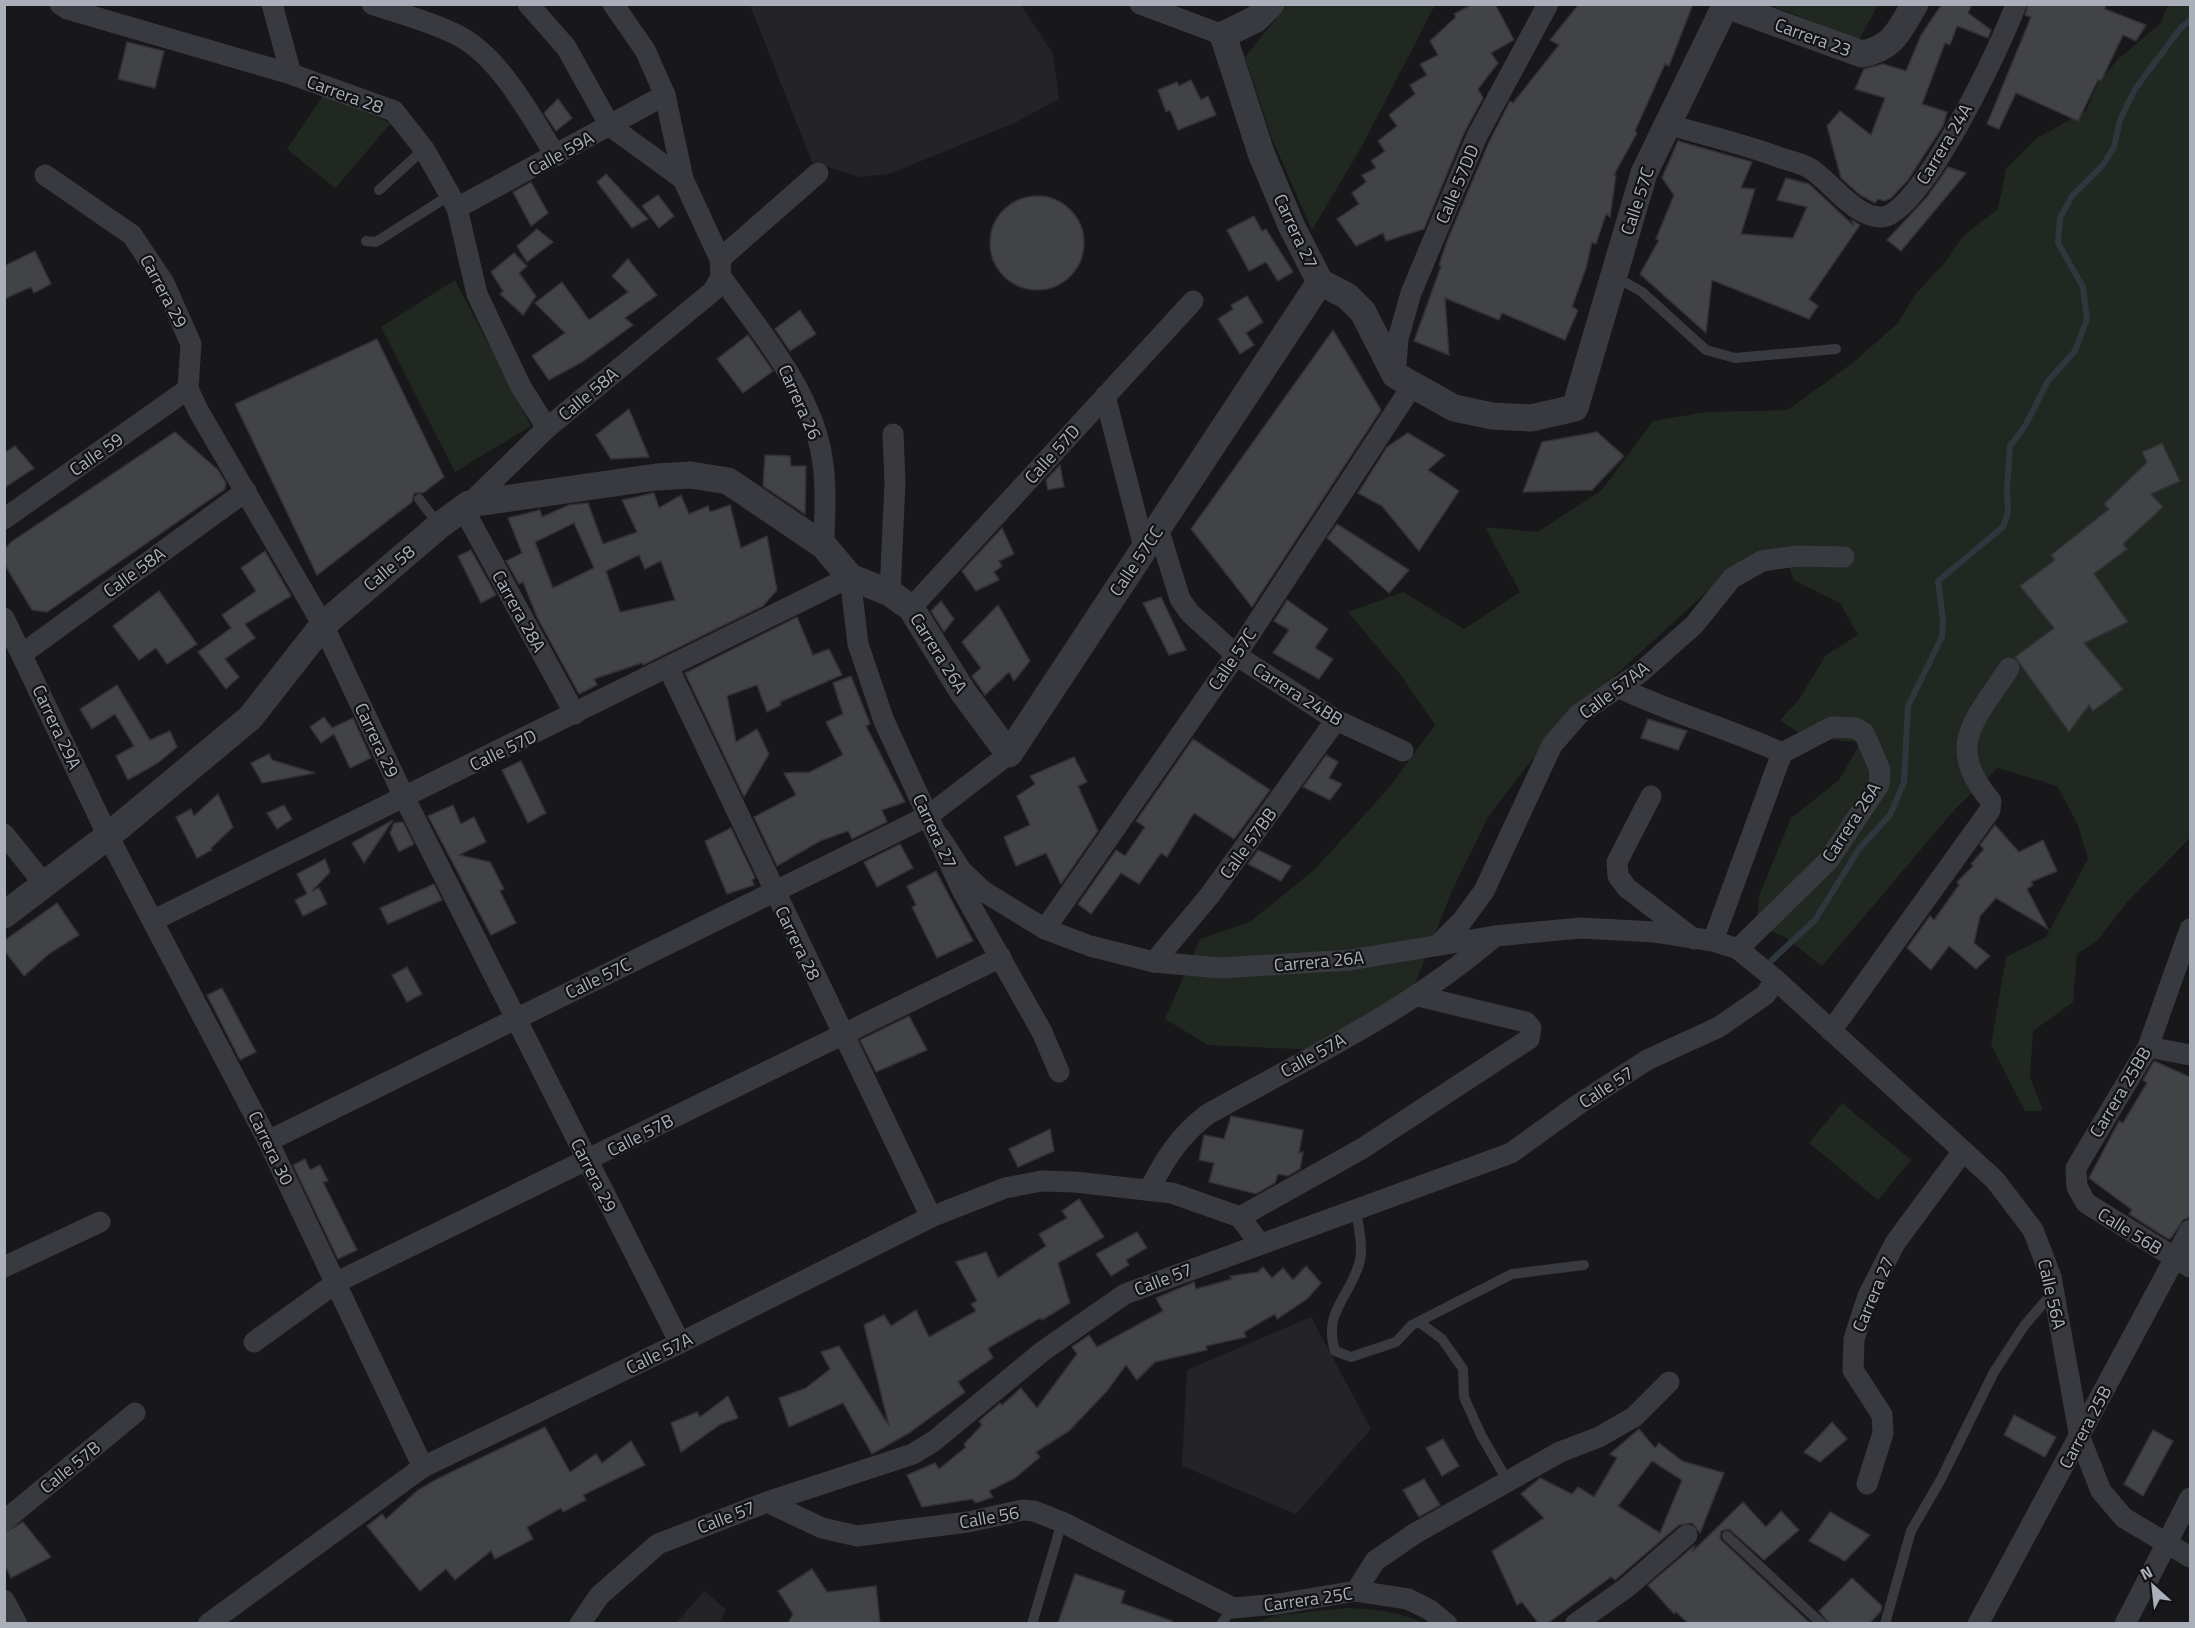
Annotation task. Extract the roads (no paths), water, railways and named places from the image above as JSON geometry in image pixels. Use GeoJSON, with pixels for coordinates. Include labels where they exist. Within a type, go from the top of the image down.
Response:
{"type":"FeatureCollection","features":[{"type":"Feature","properties":{"kind":"street","name":"Carrera 28"},"geometry":{"type":"LineString","coordinates":[[60,4],[67,9],[291,74],[394,111],[424,149],[453,201],[477,294],[521,387],[547,428]]}},
{"type":"Feature","properties":{"kind":"street"},"geometry":{"type":"LineString","coordinates":[[272,4],[291,74]]}},
{"type":"Feature","properties":{"kind":"street"},"geometry":{"type":"LineString","coordinates":[[372,4],[459,36],[490,61],[517,94],[556,156]]}},
{"type":"Feature","properties":{"kind":"street"},"geometry":{"type":"LineString","coordinates":[[528,4],[566,46],[610,126],[683,179]]}},
{"type":"Feature","properties":{"kind":"street","name":"Carrera 26"},"geometry":{"type":"LineString","coordinates":[[613,4],[645,50],[665,95],[683,179],[718,275],[783,362],[815,428],[823,463],[824,546]]}},
{"type":"Feature","properties":{"kind":"street"},"geometry":{"type":"LineString","coordinates":[[1140,4],[1223,35],[1256,19],[1271,4]]}},
{"type":"Feature","properties":{"kind":"street","name":"Calle 57DD"},"geometry":{"type":"LineString","coordinates":[[1404,380],[1398,339],[1411,293],[1477,136],[1548,4]]}},
{"type":"Feature","properties":{"kind":"street","name":"Carrera 23"},"geometry":{"type":"LineString","coordinates":[[1726,5],[1862,54],[1880,51],[1893,40],[1915,4]]}},
{"type":"Feature","properties":{"kind":"street","name":"Carrera 24A"},"geometry":{"type":"LineString","coordinates":[[1666,124],[1810,168],[1857,208],[1881,217],[1895,212],[1923,183],[1953,133],[1997,50],[2016,4]]}},
{"type":"Feature","properties":{"kind":"street","name":"Calle 57C"},"geometry":{"type":"LineString","coordinates":[[1045,929],[1236,655],[1404,380],[1454,408],[1492,416],[1531,418],[1575,408],[1644,173],[1726,5]]}},
{"type":"Feature","properties":{"kind":"street","name":"Carrera 27"},"geometry":{"type":"LineString","coordinates":[[1223,35],[1261,153],[1291,225],[1320,282],[1347,296],[1363,312],[1404,380]]}},
{"type":"Feature","properties":{"kind":"street","name":"Calle 59A"},"geometry":{"type":"LineString","coordinates":[[453,201],[556,156],[665,95]]}},
{"type":"Feature","properties":{"kind":"street","name":"Calle 58A"},"geometry":{"type":"LineString","coordinates":[[466,506],[547,428],[718,275],[818,173]]}},
{"type":"Feature","properties":{"kind":"street","name":"Carrera 29"},"geometry":{"type":"LineString","coordinates":[[45,175],[132,235],[164,284],[191,344],[188,389],[322,625],[405,799],[680,1343]]}},
{"type":"Feature","properties":{"kind":"street","name":"Calle 57CC"},"geometry":{"type":"LineString","coordinates":[[928,816],[1009,754],[1320,282]]}},
{"type":"Feature","properties":{"kind":"street","name":"Calle 57D"},"geometry":{"type":"LineString","coordinates":[[901,600],[1105,396],[1193,301]]}},
{"type":"Feature","properties":{"kind":"street","name":"Calle 59"},"geometry":{"type":"LineString","coordinates":[[4,519],[188,389]]}},
{"type":"Feature","properties":{"kind":"street","name":"Carrera 24BB"},"geometry":{"type":"LineString","coordinates":[[1105,396],[1151,538],[1180,599],[1190,613],[1236,655],[1335,720],[1403,751]]}},
{"type":"Feature","properties":{"kind":"street"},"geometry":{"type":"LineString","coordinates":[[850,577],[901,600],[893,434]]}},
{"type":"Feature","properties":{"kind":"street","name":"Calle 58"},"geometry":{"type":"LineString","coordinates":[[4,915],[108,836],[250,718],[322,625],[440,525],[466,506],[691,474],[728,481],[824,546],[850,577]]}},
{"type":"Feature","properties":{"kind":"street","name":"Calle 58A"},"geometry":{"type":"LineString","coordinates":[[22,654],[246,491]]}},
{"type":"Feature","properties":{"kind":"street","name":"Carrera 28A"},"geometry":{"type":"LineString","coordinates":[[466,506],[575,714]]}},
{"type":"Feature","properties":{"kind":"street","name":"Calle 57AA"},"geometry":{"type":"LineString","coordinates":[[1438,945],[1484,891],[1552,745],[1579,714],[1641,672],[1694,625],[1732,578],[1762,561],[1797,556],[1844,557]]}},
{"type":"Feature","properties":{"kind":"street","name":"Carrera 27"},"geometry":{"type":"LineString","coordinates":[[850,577],[858,644],[884,721],[962,890],[1042,1032],[1059,1072]]}},
{"type":"Feature","properties":{"kind":"street","name":"Calle 57D"},"geometry":{"type":"LineString","coordinates":[[154,920],[405,799],[850,577]]}},
{"type":"Feature","properties":{"kind":"street","name":"Carrera 26A"},"geometry":{"type":"LineString","coordinates":[[901,600],[963,692],[1009,754]]}},
{"type":"Feature","properties":{"kind":"street","name":"Carrera 29A"},"geometry":{"type":"LineString","coordinates":[[4,618],[108,836]]}},
{"type":"Feature","properties":{"kind":"street","name":"Carrera 28"},"geometry":{"type":"LineString","coordinates":[[668,667],[931,1217]]}},
{"type":"Feature","properties":{"kind":"street"},"geometry":{"type":"LineString","coordinates":[[1831,1031],[1990,810],[1991,801],[1975,782],[1965,753],[1971,729],[2009,668]]}},
{"type":"Feature","properties":{"kind":"street"},"geometry":{"type":"LineString","coordinates":[[1618,687],[1663,709],[1756,741],[1782,753],[1703,940],[1627,888],[1618,876],[1617,862],[1652,796]]}},
{"type":"Feature","properties":{"kind":"street","name":"Calle 57BB"},"geometry":{"type":"LineString","coordinates":[[1154,962],[1210,896],[1335,720]]}},
{"type":"Feature","properties":{"kind":"street","name":"Carrera 26A"},"geometry":{"type":"LineString","coordinates":[[1738,949],[1828,861],[1879,785],[1880,770],[1864,733],[1855,728],[1832,727],[1782,753]]}},
{"type":"Feature","properties":{"kind":"street","name":"Calle 57C"},"geometry":{"type":"LineString","coordinates":[[268,1141],[928,816]]}},
{"type":"Feature","properties":{"kind":"street"},"geometry":{"type":"LineString","coordinates":[[4,834],[45,885]]}},
{"type":"Feature","properties":{"kind":"street","name":"Carrera 30"},"geometry":{"type":"LineString","coordinates":[[108,836],[268,1141],[423,1467]]}},
{"type":"Feature","properties":{"kind":"street","name":"Carrera 26A"},"geometry":{"type":"LineString","coordinates":[[939,836],[961,870],[983,891],[1045,929],[1090,946],[1154,962],[1220,968],[1350,960],[1495,936],[1581,928],[1655,932],[1738,949],[1776,980]]}},
{"type":"Feature","properties":{"kind":"street","name":"Carrera 25BB"},"geometry":{"type":"LineString","coordinates":[[2077,1187],[2076,1168],[2148,1047],[2190,928]]}},
{"type":"Feature","properties":{"kind":"street","name":"Calle 57A"},"geometry":{"type":"LineString","coordinates":[[1149,1190],[1167,1154],[1199,1120],[1418,996],[1464,963],[1495,936]]}},
{"type":"Feature","properties":{"kind":"street","name":"Calle 57B"},"geometry":{"type":"LineString","coordinates":[[254,1342],[337,1282],[1000,957]]}},
{"type":"Feature","properties":{"kind":"street","name":"Calle 56A"},"geometry":{"type":"LineString","coordinates":[[1776,980],[1995,1180],[2033,1230],[2054,1291],[2080,1438],[2101,1491],[2124,1518],[2190,1557]]}},
{"type":"Feature","properties":{"kind":"street","name":"Calle 57"},"geometry":{"type":"LineString","coordinates":[[580,1623],[599,1596],[658,1544],[767,1502],[913,1454],[934,1441],[1043,1351],[1125,1294],[1259,1243],[1511,1153],[1579,1104],[1647,1060],[1719,1027],[1765,995],[1776,980]]}},
{"type":"Feature","properties":{"kind":"street"},"geometry":{"type":"LineString","coordinates":[[1259,1243],[1240,1217],[1363,1148],[1529,1039],[1531,1028],[1516,1019],[1418,996]]}},
{"type":"Feature","properties":{"kind":"street"},"geometry":{"type":"LineString","coordinates":[[2148,1047],[2190,1055]]}},
{"type":"Feature","properties":{"kind":"street","name":"Carrera 27"},"geometry":{"type":"LineString","coordinates":[[1867,1484],[1883,1433],[1882,1415],[1853,1370],[1854,1339],[1868,1296],[1895,1244],[1963,1151]]}},
{"type":"Feature","properties":{"kind":"street","name":"Calle 57A"},"geometry":{"type":"LineString","coordinates":[[208,1623],[423,1467],[680,1343],[931,1217],[1005,1188],[1041,1181],[1172,1193],[1240,1217]]}},
{"type":"Feature","properties":{"kind":"street","name":"Calle 56B"},"geometry":{"type":"LineString","coordinates":[[2077,1187],[2086,1203],[2183,1263]]}},
{"type":"Feature","properties":{"kind":"street"},"geometry":{"type":"LineString","coordinates":[[4,1267],[100,1222]]}},
{"type":"Feature","properties":{"kind":"street","name":"Carrera 25B"},"geometry":{"type":"LineString","coordinates":[[1978,1623],[2080,1438],[2183,1263],[2190,1230]]}},
{"type":"Feature","properties":{"kind":"street"},"geometry":{"type":"LineString","coordinates":[[1356,1591],[1376,1561],[1414,1534],[1507,1480],[1560,1452],[1599,1437],[1634,1417],[1668,1382]]}},
{"type":"Feature","properties":{"kind":"street","name":"Calle 57B"},"geometry":{"type":"LineString","coordinates":[[4,1521],[135,1413]]}},
{"type":"Feature","properties":{"kind":"street"},"geometry":{"type":"LineString","coordinates":[[2125,1623],[2190,1498]]}},
{"type":"Feature","properties":{"kind":"street","name":"Calle 56"},"geometry":{"type":"LineString","coordinates":[[767,1502],[822,1528],[857,1536],[968,1522],[1023,1510],[1034,1511],[1062,1522],[1227,1616]]}},
{"type":"Feature","properties":{"kind":"street"},"geometry":{"type":"LineString","coordinates":[[1575,1623],[1626,1588],[1687,1535]]}},
{"type":"Feature","properties":{"kind":"street","name":"Carrera 25C"},"geometry":{"type":"LineString","coordinates":[[1227,1616],[1278,1604],[1356,1591],[1408,1599],[1430,1610],[1447,1623]]}},
{"type":"Feature","properties":{"kind":"street"},"geometry":{"type":"LineString","coordinates":[[4,1600],[17,1623]]}},
{"type":"Feature","properties":{"kind":"lane"},"geometry":{"type":"LineString","coordinates":[[379,190],[424,149]]}},
{"type":"Feature","properties":{"kind":"lane"},"geometry":{"type":"LineString","coordinates":[[366,241],[376,242],[453,201]]}},
{"type":"Feature","properties":{"kind":"lane"},"geometry":{"type":"LineString","coordinates":[[1614,276],[1642,292],[1706,350],[1735,358],[1836,349]]}},
{"type":"Feature","properties":{"kind":"lane"},"geometry":{"type":"LineString","coordinates":[[419,499],[440,525]]}},
{"type":"Feature","properties":{"kind":"lane"},"geometry":{"type":"LineString","coordinates":[[1356,1209],[1360,1262],[1331,1322],[1330,1334],[1335,1351],[1351,1357],[1396,1342],[1419,1322],[1512,1274],[1584,1265]]}},
{"type":"Feature","properties":{"kind":"lane"},"geometry":{"type":"LineString","coordinates":[[1885,1623],[1911,1531],[1940,1481],[1994,1372],[2024,1326],[2054,1291]]}},
{"type":"Feature","properties":{"kind":"lane"},"geometry":{"type":"LineString","coordinates":[[1419,1322],[1442,1339],[1464,1369],[1464,1397],[1481,1435],[1507,1480]]}},
{"type":"Feature","properties":{"kind":"lane"},"geometry":{"type":"LineString","coordinates":[[1032,1623],[1062,1522]]}},
{"type":"Feature","properties":{"kind":"lane"},"geometry":{"type":"LineString","coordinates":[[1727,1536],[1822,1623]]}},
{"type":"Feature","properties":{"kind":"waterway"},"geometry":{"type":"LineString","coordinates":[[1772,960],[1815,920],[1859,849],[1890,815],[1904,782],[1908,706],[1942,637],[1943,620],[1938,581],[2003,527],[2008,512],[2010,446],[2025,426],[2048,381],[2075,351],[2087,319],[2083,287],[2058,243],[2060,218],[2072,196],[2103,165],[2114,147],[2120,120],[2135,89],[2180,29],[2190,20]]}}]}
